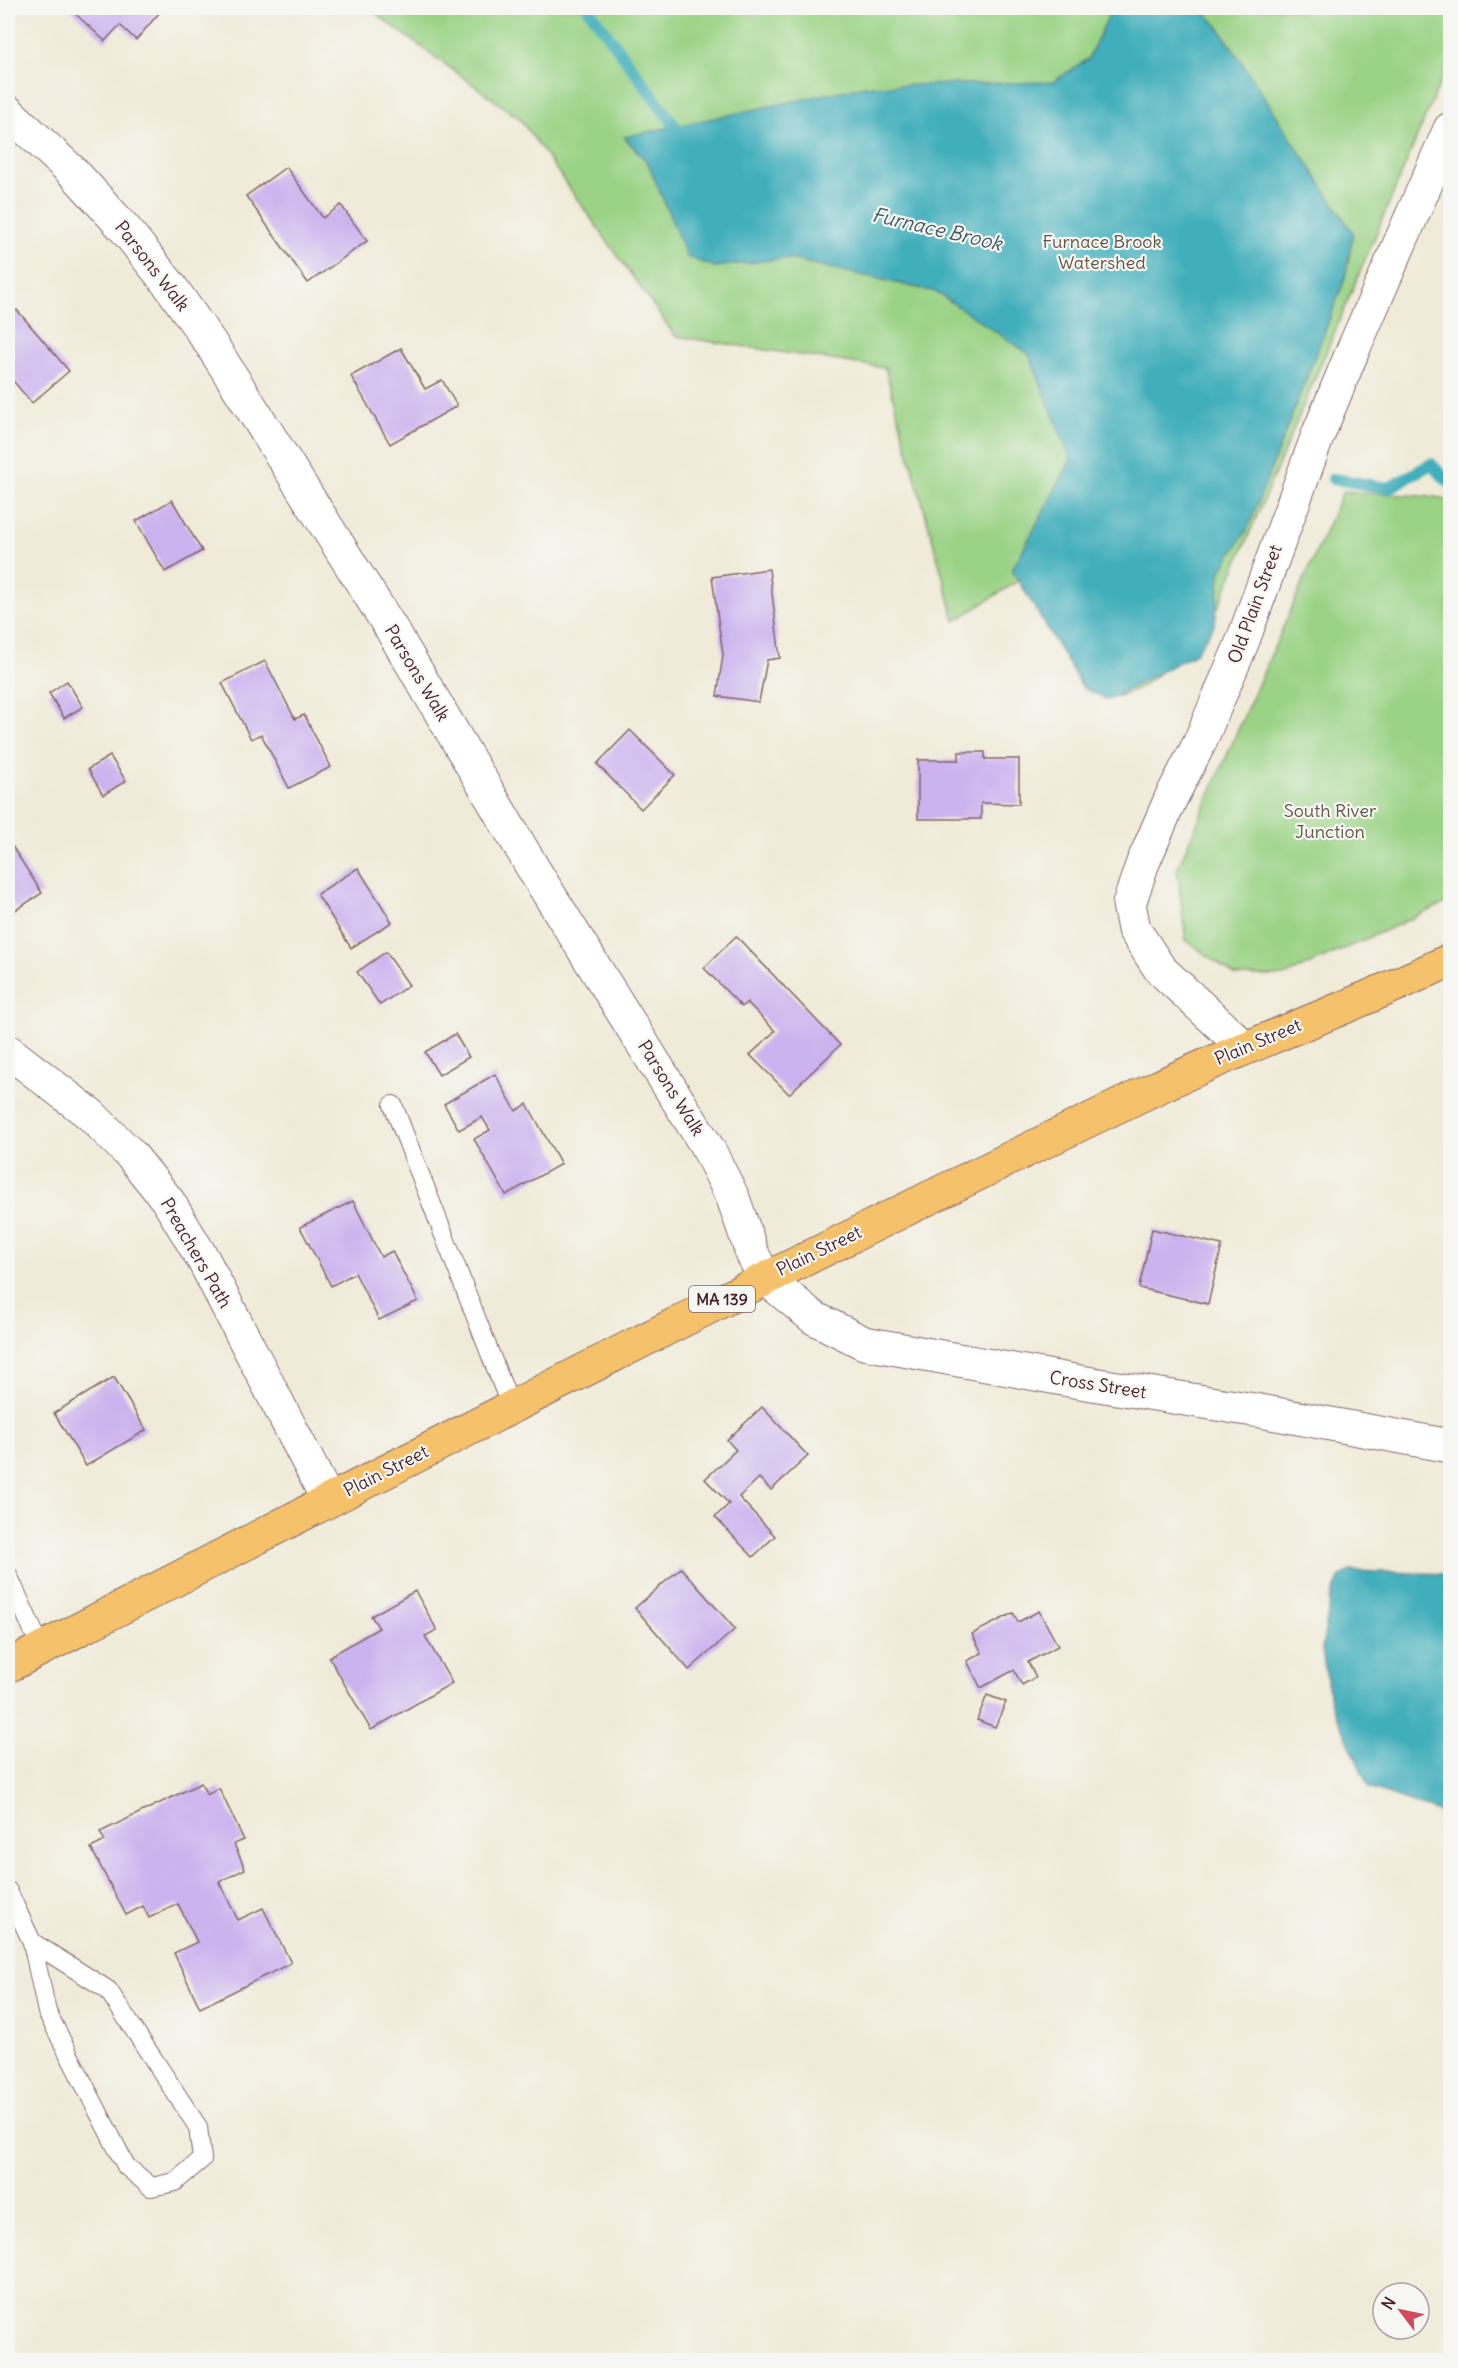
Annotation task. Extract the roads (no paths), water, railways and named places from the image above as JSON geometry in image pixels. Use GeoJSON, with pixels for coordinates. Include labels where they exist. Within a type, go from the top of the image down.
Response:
{"type":"FeatureCollection","features":[{"type":"Feature","properties":{"kind":"main road","name":"Plain Street"},"geometry":{"type":"LineString","coordinates":[[8,1666],[764,1277],[1244,1047],[1406,982],[1450,960]]}},
{"type":"Feature","properties":{"kind":"street","name":"Parsons Walk"},"geometry":{"type":"LineString","coordinates":[[8,112],[75,174],[124,229],[171,287],[211,344],[392,630],[537,875],[709,1150],[734,1198],[752,1253],[764,1277]]}},
{"type":"Feature","properties":{"kind":"street","name":"Old Plain Street"},"geometry":{"type":"LineString","coordinates":[[1244,1047],[1160,969],[1134,929],[1129,904],[1142,865],[1171,798],[1199,744],[1242,643],[1314,446],[1348,361],[1450,129]]}},
{"type":"Feature","properties":{"kind":"street","name":"Preachers Path"},"geometry":{"type":"LineString","coordinates":[[8,1051],[91,1115],[131,1155],[168,1201],[204,1261],[328,1500]]}},
{"type":"Feature","properties":{"kind":"street","name":"Cross Street"},"geometry":{"type":"LineString","coordinates":[[764,1277],[814,1318],[864,1343],[1450,1446]]}},
{"type":"Feature","properties":{"kind":"lane"},"geometry":{"type":"LineString","coordinates":[[393,1105],[511,1407]]}},
{"type":"Feature","properties":{"kind":"lane"},"geometry":{"type":"LineString","coordinates":[[8,1575],[41,1648]]}},
{"type":"Feature","properties":{"kind":"lane"},"geometry":{"type":"LineString","coordinates":[[8,1891],[32,1942],[47,2012],[126,2166],[151,2187],[175,2182],[202,2159],[198,2127],[108,1990],[32,1942]]}},
{"type":"Feature","properties":{"kind":"water"},"geometry":{"type":"Polygon","coordinates":[[[1112,8],[1201,8],[1218,26],[1353,233],[1345,279],[1248,528],[1221,570],[1215,624],[1196,653],[1108,700],[1083,688],[1012,570],[1071,460],[1029,354],[936,292],[786,258],[715,267],[687,257],[648,163],[624,137],[865,86],[1053,82],[1088,59],[1112,8]]]}},
{"type":"Feature","properties":{"kind":"water"},"geometry":{"type":"Polygon","coordinates":[[[1350,1571],[1450,1574],[1450,1816],[1369,1788],[1330,1700],[1322,1649],[1330,1601],[1339,1578],[1350,1571]]]}},
{"type":"Feature","properties":{"kind":"waterway","name":"Furnace Brook"},"geometry":{"type":"LineString","coordinates":[[588,8],[685,140]]}},
{"type":"Feature","properties":{"kind":"waterway","name":"Furnace Brook"},"geometry":{"type":"LineString","coordinates":[[1333,479],[1389,488],[1431,464],[1450,483]]}},
{"type":"Feature","properties":{"kind":"park label","name":"Furnace Brook Watershed"},"geometry":{"type":"Point","coordinates":[1102,252]}},
{"type":"Feature","properties":{"kind":"park label","name":"South River Junction"},"geometry":{"type":"Point","coordinates":[1330,821]}}]}
